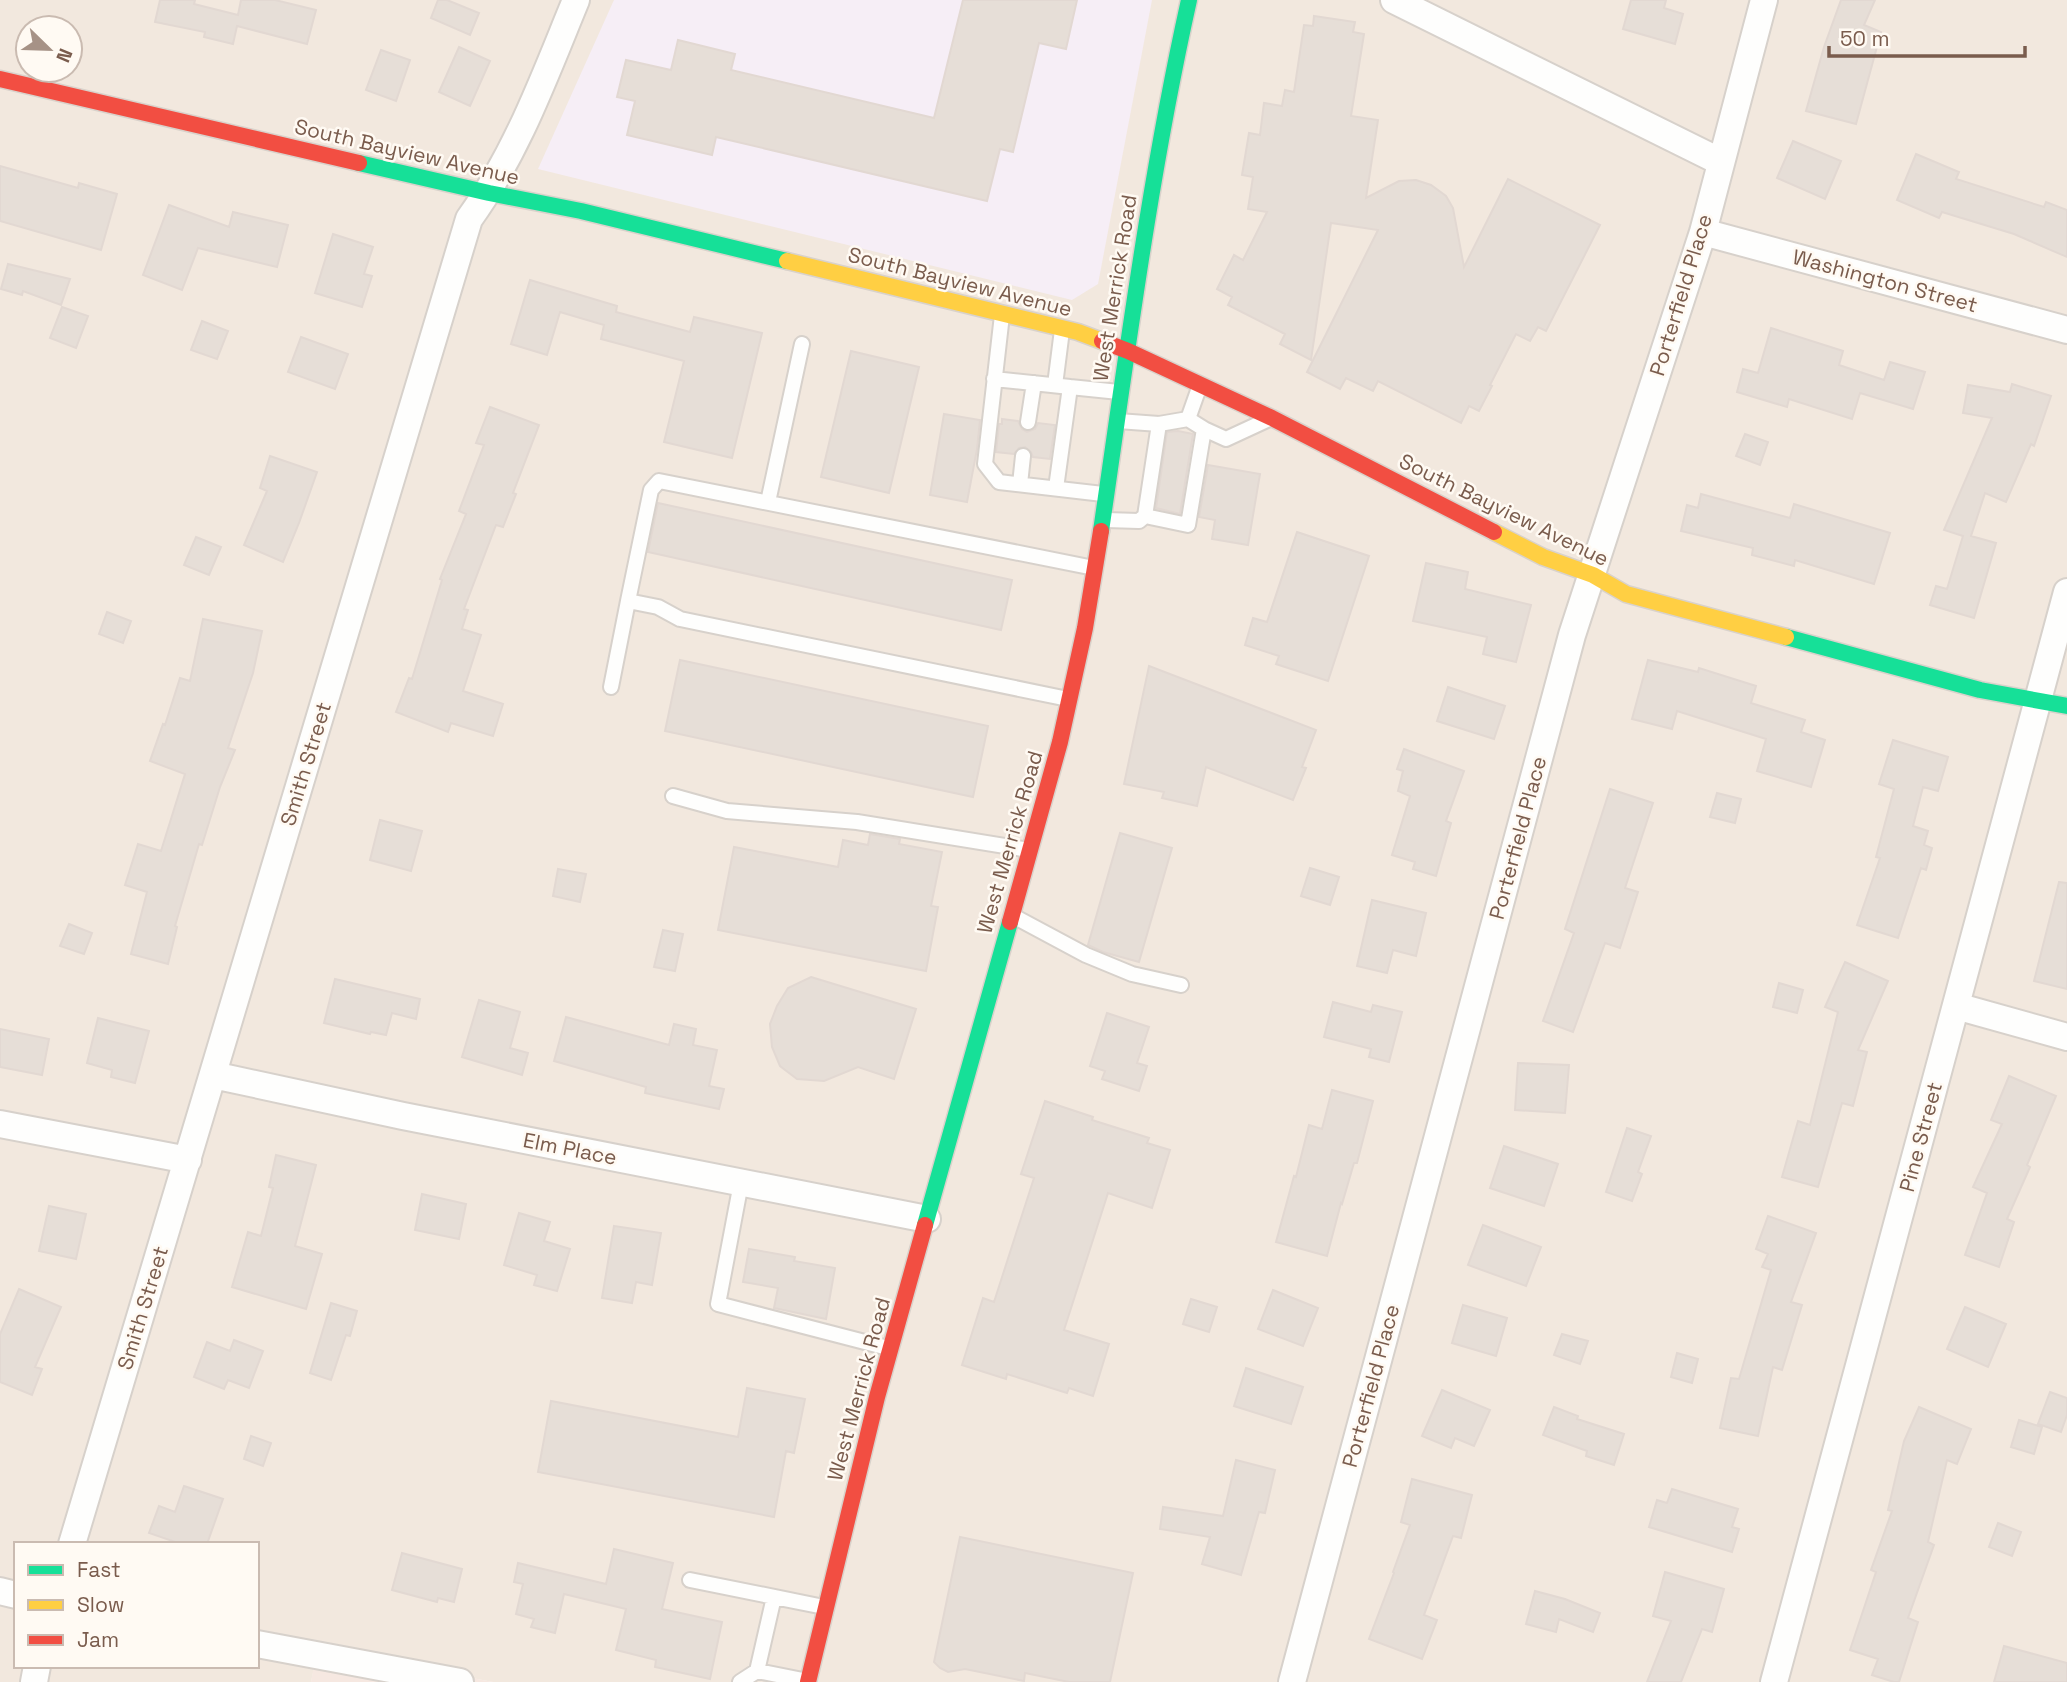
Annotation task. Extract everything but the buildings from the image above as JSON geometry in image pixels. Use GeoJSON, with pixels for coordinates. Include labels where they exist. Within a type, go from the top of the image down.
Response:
{"type":"FeatureCollection","features":[{"type":"Feature","properties":{"kind":"street","name":"Smith Street"},"geometry":{"type":"LineString","coordinates":[[73,1542],[470,219],[489,193],[519,135],[576,0]]}},
{"type":"Feature","properties":{"kind":"street","name":"West Merrick Road"},"geometry":{"type":"LineString","coordinates":[[808,1682],[891,1349],[1060,742],[1095,568],[1146,223],[1170,85],[1189,0]]}},
{"type":"Feature","properties":{"kind":"street"},"geometry":{"type":"LineString","coordinates":[[1394,0],[1721,162]]}},
{"type":"Feature","properties":{"kind":"street","name":"Porterfield Place"},"geometry":{"type":"LineString","coordinates":[[1292,1682],[1565,662],[1703,232],[1764,0]]}},
{"type":"Feature","properties":{"kind":"street","name":"South Bayview Avenue"},"geometry":{"type":"LineString","coordinates":[[0,79],[489,193],[581,211],[1078,332],[1128,351],[1272,418],[1543,557],[1593,575],[1626,594],[1980,690],[2067,706]]}},
{"type":"Feature","properties":{"kind":"street","name":"Washington Street"},"geometry":{"type":"LineString","coordinates":[[1703,232],[2067,330]]}},
{"type":"Feature","properties":{"kind":"street","name":"Pine Street"},"geometry":{"type":"LineString","coordinates":[[1774,1682],[2067,592]]}},
{"type":"Feature","properties":{"kind":"street"},"geometry":{"type":"LineString","coordinates":[[1956,1006],[2067,1037]]}},
{"type":"Feature","properties":{"kind":"street","name":"Elm Place"},"geometry":{"type":"LineString","coordinates":[[213,1075],[403,1116],[927,1219]]}},
{"type":"Feature","properties":{"kind":"street"},"geometry":{"type":"LineString","coordinates":[[0,1124],[188,1160]]}},
{"type":"Feature","properties":{"kind":"street"},"geometry":{"type":"LineString","coordinates":[[259,1644],[450,1681]]}},
{"type":"Feature","properties":{"kind":"lane"},"geometry":{"type":"LineString","coordinates":[[1002,314],[985,464],[999,482],[1106,494]]}},
{"type":"Feature","properties":{"kind":"lane"},"geometry":{"type":"LineString","coordinates":[[1055,385],[1062,328]]}},
{"type":"Feature","properties":{"kind":"lane"},"geometry":{"type":"LineString","coordinates":[[768,502],[803,344]]}},
{"type":"Feature","properties":{"kind":"lane"},"geometry":{"type":"LineString","coordinates":[[994,379],[1120,392]]}},
{"type":"Feature","properties":{"kind":"lane"},"geometry":{"type":"LineString","coordinates":[[1028,422],[1034,383]]}},
{"type":"Feature","properties":{"kind":"lane"},"geometry":{"type":"LineString","coordinates":[[1188,419],[1200,385]]}},
{"type":"Feature","properties":{"kind":"lane"},"geometry":{"type":"LineString","coordinates":[[1056,488],[1070,387]]}},
{"type":"Feature","properties":{"kind":"lane"},"geometry":{"type":"LineString","coordinates":[[1117,421],[1158,424],[1188,419],[1226,439],[1272,418]]}},
{"type":"Feature","properties":{"kind":"lane"},"geometry":{"type":"LineString","coordinates":[[1102,520],[1139,521],[1145,516],[1159,449],[1158,424]]}},
{"type":"Feature","properties":{"kind":"lane"},"geometry":{"type":"LineString","coordinates":[[1145,516],[1188,524],[1196,455],[1204,429]]}},
{"type":"Feature","properties":{"kind":"lane"},"geometry":{"type":"LineString","coordinates":[[1020,484],[1023,456]]}},
{"type":"Feature","properties":{"kind":"lane"},"geometry":{"type":"LineString","coordinates":[[611,687],[651,490],[659,481],[1095,568]]}},
{"type":"Feature","properties":{"kind":"lane"},"geometry":{"type":"LineString","coordinates":[[628,601],[658,607],[680,619],[1069,699]]}},
{"type":"Feature","properties":{"kind":"lane"},"geometry":{"type":"LineString","coordinates":[[673,796],[727,811],[857,822],[1030,850]]}},
{"type":"Feature","properties":{"kind":"lane"},"geometry":{"type":"LineString","coordinates":[[1012,916],[1086,956],[1132,974],[1181,985]]}},
{"type":"Feature","properties":{"kind":"lane"},"geometry":{"type":"LineString","coordinates":[[741,1183],[718,1304],[891,1349]]}},
{"type":"Feature","properties":{"kind":"lane"},"geometry":{"type":"LineString","coordinates":[[690,1580],[826,1607]]}},
{"type":"Feature","properties":{"kind":"lane"},"geometry":{"type":"LineString","coordinates":[[740,1682],[757,1671],[774,1597]]}},
{"type":"Feature","properties":{"kind":"lane"},"geometry":{"type":"LineString","coordinates":[[757,1671],[808,1682]]}},
{"type":"Feature","properties":{"kind":"shaded area"},"geometry":{"type":"Polygon","coordinates":[[[0,0],[2067,0],[2067,1682],[493,1682],[318,1649],[311,1682],[0,1682],[0,0]]]}},
{"type":"Feature","properties":{"kind":"shaded area"},"geometry":{"type":"Polygon","coordinates":[[[614,0],[1152,0],[1098,284],[1072,300],[538,169],[614,0]]]}},
{"type":"Feature","properties":{"kind":"shaded area"},"geometry":{"type":"Polygon","coordinates":[[[317,1649],[493,1682],[311,1682],[317,1649]]]}},
{"type":"Feature","properties":{"kind":"traffic: fast"},"geometry":{"type":"LineString","coordinates":[[1101,531],[1151,198],[1189,0]]}},
{"type":"Feature","properties":{"kind":"traffic: fast"},"geometry":{"type":"LineString","coordinates":[[359,163],[581,211],[787,261]]}},
{"type":"Feature","properties":{"kind":"traffic: fast"},"geometry":{"type":"LineString","coordinates":[[1786,637],[1980,690],[2067,706]]}},
{"type":"Feature","properties":{"kind":"traffic: fast"},"geometry":{"type":"LineString","coordinates":[[925,1225],[1010,922]]}},
{"type":"Feature","properties":{"kind":"traffic: slow"},"geometry":{"type":"LineString","coordinates":[[787,261],[1078,332],[1102,341]]}},
{"type":"Feature","properties":{"kind":"traffic: slow"},"geometry":{"type":"LineString","coordinates":[[1494,532],[1543,557],[1593,575],[1626,594],[1786,637]]}},
{"type":"Feature","properties":{"kind":"traffic: jam"},"geometry":{"type":"LineString","coordinates":[[0,79],[359,163]]}},
{"type":"Feature","properties":{"kind":"traffic: jam"},"geometry":{"type":"LineString","coordinates":[[1102,341],[1272,418],[1494,532]]}},
{"type":"Feature","properties":{"kind":"traffic: jam"},"geometry":{"type":"LineString","coordinates":[[1010,922],[1060,742],[1085,628],[1101,531]]}},
{"type":"Feature","properties":{"kind":"traffic: jam"},"geometry":{"type":"LineString","coordinates":[[808,1682],[877,1397],[925,1225]]}}]}
